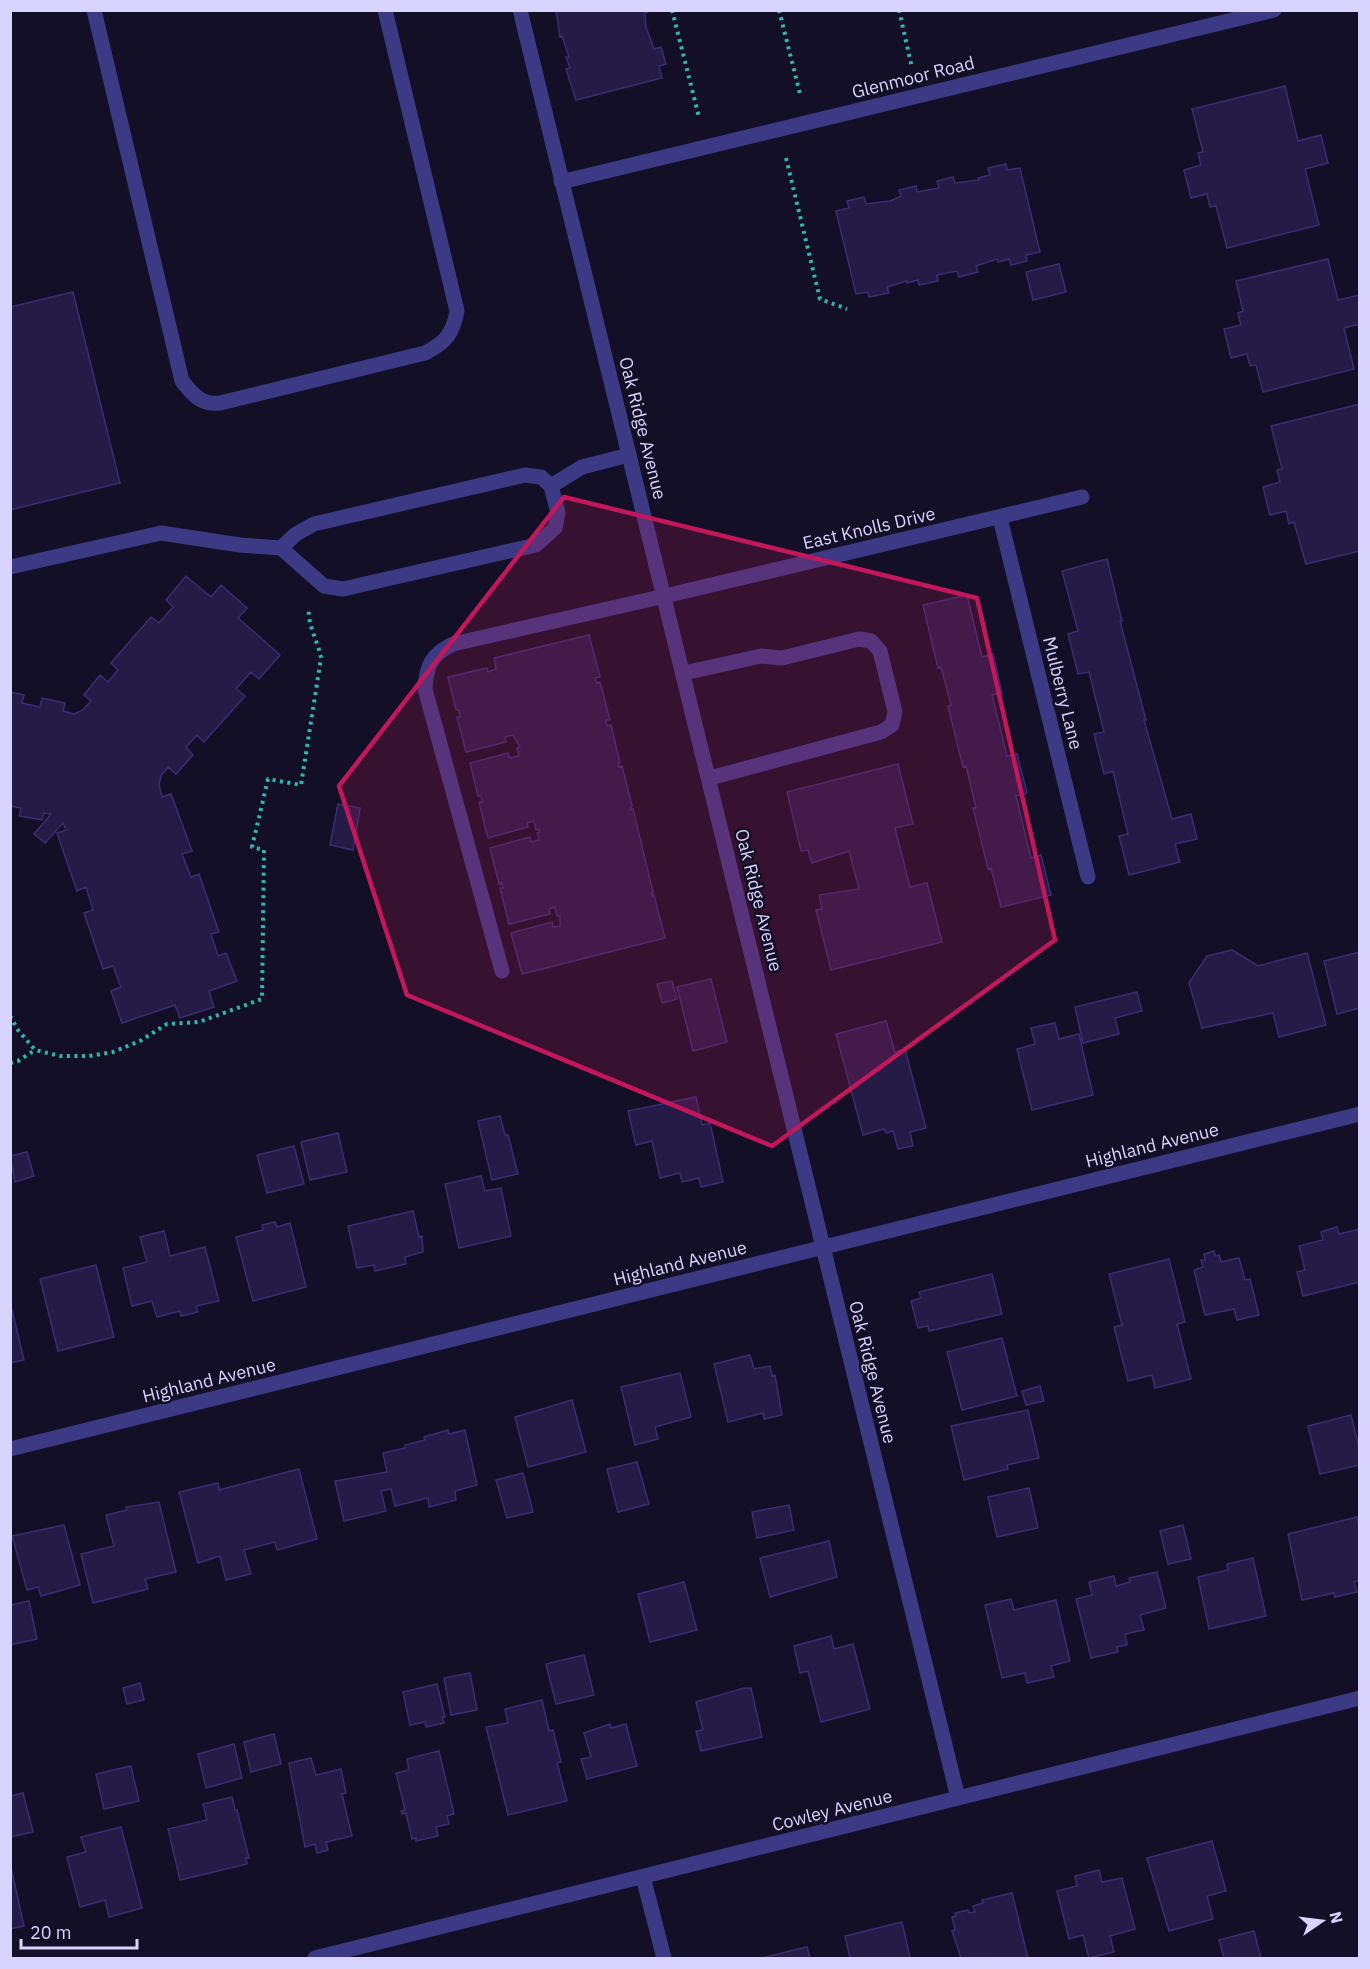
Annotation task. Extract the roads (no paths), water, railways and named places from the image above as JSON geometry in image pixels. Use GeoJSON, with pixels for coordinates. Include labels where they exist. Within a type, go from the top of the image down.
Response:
{"type":"FeatureCollection","features":[{"type":"Feature","properties":{"kind":"street"},"geometry":{"type":"LineString","coordinates":[[94,10],[182,381],[194,395],[206,404],[220,404],[425,353],[444,343],[454,329],[457,311],[385,10]]}},
{"type":"Feature","properties":{"kind":"street","name":"Oak Ridge Avenue"},"geometry":{"type":"LineString","coordinates":[[520,10],[710,778],[958,1798]]}},
{"type":"Feature","properties":{"kind":"street","name":"Glenmoor Road"},"geometry":{"type":"LineString","coordinates":[[561,182],[1274,10]]}},
{"type":"Feature","properties":{"kind":"street"},"geometry":{"type":"LineString","coordinates":[[551,486],[582,467],[629,455]]}},
{"type":"Feature","properties":{"kind":"street"},"geometry":{"type":"LineString","coordinates":[[10,567],[161,533],[240,546],[281,548],[324,586],[334,590],[536,545],[547,538],[555,528],[558,513],[551,486],[541,477],[525,475],[314,525],[296,534],[281,548]]}},
{"type":"Feature","properties":{"kind":"street","name":"East Knolls Drive"},"geometry":{"type":"LineString","coordinates":[[502,971],[425,689],[426,670],[437,651],[453,644],[1082,497]]}},
{"type":"Feature","properties":{"kind":"street","name":"Mulberry Lane"},"geometry":{"type":"LineString","coordinates":[[1000,518],[1088,877]]}},
{"type":"Feature","properties":{"kind":"street"},"geometry":{"type":"LineString","coordinates":[[684,673],[761,656],[782,658],[859,639],[870,641],[879,651],[895,712],[892,725],[881,732],[710,778]]}},
{"type":"Feature","properties":{"kind":"street","name":"Highland Avenue"},"geometry":{"type":"LineString","coordinates":[[10,1449],[1359,1114]]}},
{"type":"Feature","properties":{"kind":"street","name":"Cowley Avenue"},"geometry":{"type":"LineString","coordinates":[[315,1959],[1359,1698]]}},
{"type":"Feature","properties":{"kind":"street"},"geometry":{"type":"LineString","coordinates":[[643,1877],[664,1959]]}}]}
